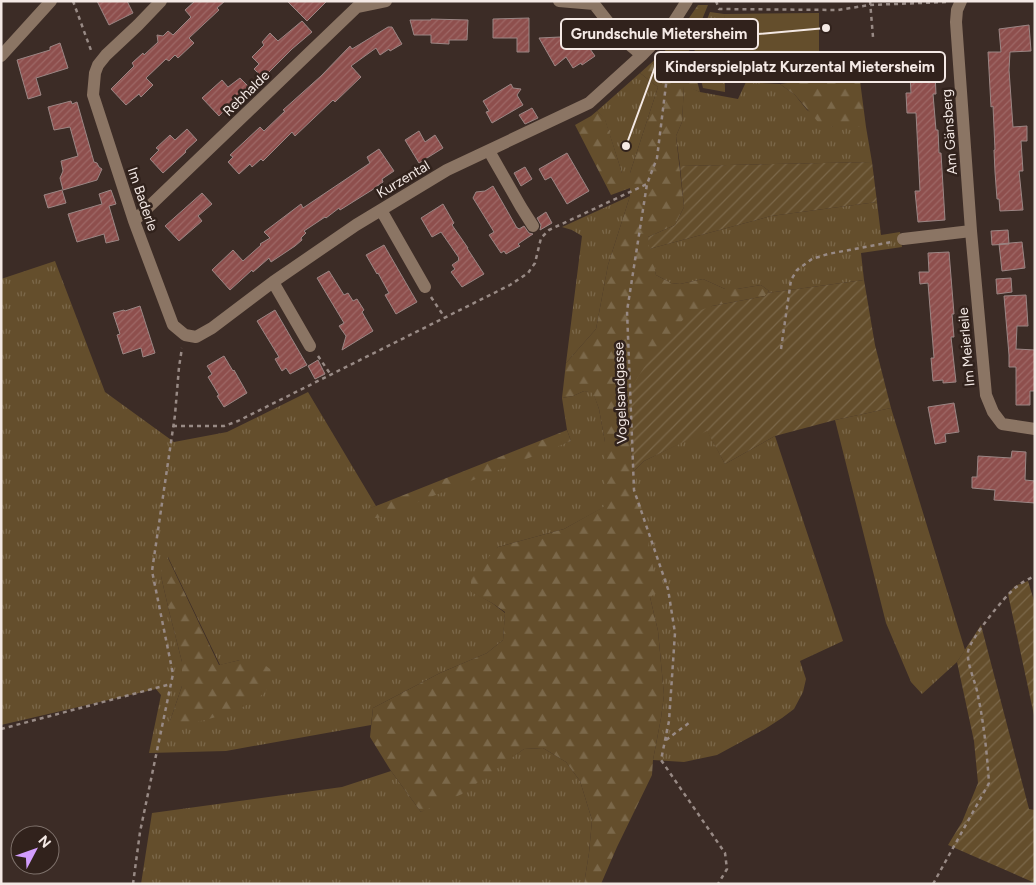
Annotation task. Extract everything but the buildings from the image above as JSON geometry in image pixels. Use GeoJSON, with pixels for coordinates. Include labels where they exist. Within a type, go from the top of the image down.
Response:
{"type":"FeatureCollection","features":[{"type":"Feature","properties":{"kind":"street"},"geometry":{"type":"LineString","coordinates":[[1,56],[52,1]]}},
{"type":"Feature","properties":{"kind":"street"},"geometry":{"type":"LineString","coordinates":[[98,66],[106,55],[161,1]]}},
{"type":"Feature","properties":{"kind":"street","name":"Rebhalde"},"geometry":{"type":"LineString","coordinates":[[134,221],[357,4],[386,1]]}},
{"type":"Feature","properties":{"kind":"street"},"geometry":{"type":"LineString","coordinates":[[559,1],[595,3],[619,36],[642,56]]}},
{"type":"Feature","properties":{"kind":"street","name":"Kurzental"},"geometry":{"type":"LineString","coordinates":[[185,334],[196,336],[212,328],[272,282],[356,225],[447,170],[589,103],[642,56],[673,23],[687,1]]}},
{"type":"Feature","properties":{"kind":"street","name":"Am Gänsberg"},"geometry":{"type":"LineString","coordinates":[[961,1],[957,10],[956,22],[971,231]]}},
{"type":"Feature","properties":{"kind":"street","name":"Im Baderle"},"geometry":{"type":"LineString","coordinates":[[98,66],[95,73],[93,95],[134,221],[174,325],[185,334]]}},
{"type":"Feature","properties":{"kind":"street"},"geometry":{"type":"LineString","coordinates":[[489,150],[533,226]]}},
{"type":"Feature","properties":{"kind":"street"},"geometry":{"type":"LineString","coordinates":[[381,210],[425,287]]}},
{"type":"Feature","properties":{"kind":"street"},"geometry":{"type":"LineString","coordinates":[[903,239],[971,231]]}},
{"type":"Feature","properties":{"kind":"street","name":"Im Meierleile"},"geometry":{"type":"LineString","coordinates":[[971,231],[986,395],[993,412],[1002,424],[1035,429]]}},
{"type":"Feature","properties":{"kind":"street"},"geometry":{"type":"LineString","coordinates":[[272,282],[310,346]]}},
{"type":"Feature","properties":{"kind":"path"},"geometry":{"type":"LineString","coordinates":[[73,1],[91,52],[98,66]]}},
{"type":"Feature","properties":{"kind":"path"},"geometry":{"type":"LineString","coordinates":[[716,1],[719,9],[838,10],[870,5],[946,2]]}},
{"type":"Feature","properties":{"kind":"path"},"geometry":{"type":"LineString","coordinates":[[870,1],[873,37]]}},
{"type":"Feature","properties":{"kind":"path","name":"Vogelsandgasse"},"geometry":{"type":"LineString","coordinates":[[673,23],[657,158],[647,184],[627,311],[634,490],[668,589],[675,633],[669,721],[661,760],[725,853],[727,870],[718,884]]}},
{"type":"Feature","properties":{"kind":"path"},"geometry":{"type":"LineString","coordinates":[[173,426],[224,426],[231,424],[510,285],[528,273],[535,263],[542,238],[550,230],[647,184]]}},
{"type":"Feature","properties":{"kind":"path"},"geometry":{"type":"LineString","coordinates":[[780,349],[791,280],[797,270],[812,259],[828,254],[903,239]]}},
{"type":"Feature","properties":{"kind":"path"},"geometry":{"type":"LineString","coordinates":[[425,287],[445,318]]}},
{"type":"Feature","properties":{"kind":"path"},"geometry":{"type":"LineString","coordinates":[[134,884],[140,832],[173,674],[152,571],[185,334]]}},
{"type":"Feature","properties":{"kind":"path"},"geometry":{"type":"LineString","coordinates":[[310,346],[314,348],[331,375]]}},
{"type":"Feature","properties":{"kind":"path"},"geometry":{"type":"LineString","coordinates":[[933,884],[989,783],[978,696],[969,661],[969,645],[979,630],[1015,588],[1035,576]]}},
{"type":"Feature","properties":{"kind":"path"},"geometry":{"type":"LineString","coordinates":[[1,729],[171,684]]}},
{"type":"Feature","properties":{"kind":"path"},"geometry":{"type":"LineString","coordinates":[[665,741],[689,723]]}},
{"type":"Feature","properties":{"kind":"green space"},"geometry":{"type":"Polygon","coordinates":[[[698,5],[708,5],[689,51],[700,92],[684,86],[682,122],[676,136],[684,207],[675,225],[648,237],[656,275],[671,283],[680,284],[703,279],[725,289],[761,285],[769,291],[765,296],[712,306],[624,408],[634,471],[658,592],[650,597],[658,631],[664,695],[652,775],[601,884],[584,884],[592,820],[580,781],[566,762],[543,748],[524,749],[462,794],[421,812],[391,771],[370,737],[373,708],[440,673],[487,653],[503,640],[505,612],[471,592],[471,576],[498,547],[564,529],[605,506],[605,442],[599,409],[593,393],[584,391],[562,398],[566,363],[596,329],[608,265],[630,196],[630,188],[611,195],[575,125],[597,111],[605,119],[622,173],[630,173],[658,87],[640,73],[669,47],[698,5]]]}},
{"type":"Feature","properties":{"kind":"green space"},"geometry":{"type":"Polygon","coordinates":[[[710,12],[724,14],[725,92],[703,88],[694,52],[710,12]]]}},
{"type":"Feature","properties":{"kind":"green space"},"geometry":{"type":"Polygon","coordinates":[[[819,13],[819,62],[725,62],[724,14],[819,13]]]}},
{"type":"Feature","properties":{"kind":"green space"},"geometry":{"type":"Polygon","coordinates":[[[640,73],[658,87],[630,173],[622,173],[605,120],[597,111],[640,73]]]}},
{"type":"Feature","properties":{"kind":"green space"},"geometry":{"type":"Polygon","coordinates":[[[859,73],[866,127],[833,127],[818,122],[795,95],[780,84],[859,73]]]}},
{"type":"Feature","properties":{"kind":"green space"},"geometry":{"type":"Polygon","coordinates":[[[746,82],[780,84],[795,95],[807,110],[833,127],[866,127],[872,162],[680,166],[676,136],[682,122],[684,85],[700,92],[738,99],[746,82]]]}},
{"type":"Feature","properties":{"kind":"green space"},"geometry":{"type":"Polygon","coordinates":[[[872,162],[877,202],[771,216],[649,249],[648,237],[675,225],[684,207],[680,166],[872,162]]]}},
{"type":"Feature","properties":{"kind":"green space"},"geometry":{"type":"Polygon","coordinates":[[[630,196],[608,265],[596,329],[566,363],[582,236],[562,227],[630,196]]]}},
{"type":"Feature","properties":{"kind":"green space"},"geometry":{"type":"Polygon","coordinates":[[[877,202],[881,235],[900,232],[902,247],[861,253],[864,280],[767,293],[769,291],[761,285],[725,289],[703,279],[680,284],[671,283],[656,275],[649,249],[771,216],[877,202]]]}},
{"type":"Feature","properties":{"kind":"green space"},"geometry":{"type":"Polygon","coordinates":[[[55,261],[105,392],[174,442],[227,432],[308,392],[376,506],[368,509],[571,441],[567,430],[562,398],[584,391],[593,392],[599,409],[605,442],[606,506],[564,529],[498,547],[471,591],[505,613],[503,640],[487,653],[440,673],[373,708],[371,725],[226,751],[149,753],[161,695],[156,689],[1,725],[1,279],[55,261]],[[168,557],[161,576],[182,662],[182,686],[170,721],[240,660],[220,665],[168,557]]]}},
{"type":"Feature","properties":{"kind":"green space"},"geometry":{"type":"Polygon","coordinates":[[[864,280],[875,345],[891,408],[775,436],[725,464],[707,431],[644,461],[634,471],[624,408],[633,385],[648,361],[687,315],[712,306],[765,296],[767,293],[864,280]]]}},
{"type":"Feature","properties":{"kind":"green space"},"geometry":{"type":"Polygon","coordinates":[[[891,408],[965,650],[957,662],[922,694],[911,682],[886,623],[835,420],[891,408]]]}},
{"type":"Feature","properties":{"kind":"green space"},"geometry":{"type":"Polygon","coordinates":[[[567,430],[571,441],[378,518],[368,518],[368,509],[567,430]]]}},
{"type":"Feature","properties":{"kind":"green space"},"geometry":{"type":"Polygon","coordinates":[[[707,430],[725,464],[775,436],[843,641],[800,661],[806,679],[803,692],[794,709],[765,729],[717,755],[684,762],[653,760],[664,695],[658,631],[650,597],[634,471],[644,461],[707,430]]]}},
{"type":"Feature","properties":{"kind":"green space"},"geometry":{"type":"Polygon","coordinates":[[[167,556],[219,665],[240,660],[258,660],[270,669],[273,679],[264,693],[244,707],[221,716],[173,727],[170,721],[182,686],[182,662],[161,576],[162,559],[167,556]]]}},
{"type":"Feature","properties":{"kind":"green space"},"geometry":{"type":"Polygon","coordinates":[[[1028,581],[1035,604],[1035,720],[1008,594],[1015,586],[1028,581]]]}},
{"type":"Feature","properties":{"kind":"green space"},"geometry":{"type":"Polygon","coordinates":[[[981,625],[1029,809],[1035,810],[1035,883],[948,845],[962,822],[978,783],[974,741],[957,662],[981,625]]]}},
{"type":"Feature","properties":{"kind":"green space"},"geometry":{"type":"Polygon","coordinates":[[[543,748],[566,762],[580,781],[592,820],[584,884],[141,884],[152,813],[342,787],[391,771],[421,812],[496,768],[524,749],[543,748]]]}},
{"type":"Feature","properties":{"kind":"place","name":"Grundschule Mietersheim"},"geometry":{"type":"Point","coordinates":[826,28]}},
{"type":"Feature","properties":{"kind":"place","name":"Kinderspielplatz Kurzental Mietersheim"},"geometry":{"type":"Point","coordinates":[626,146]}}]}
